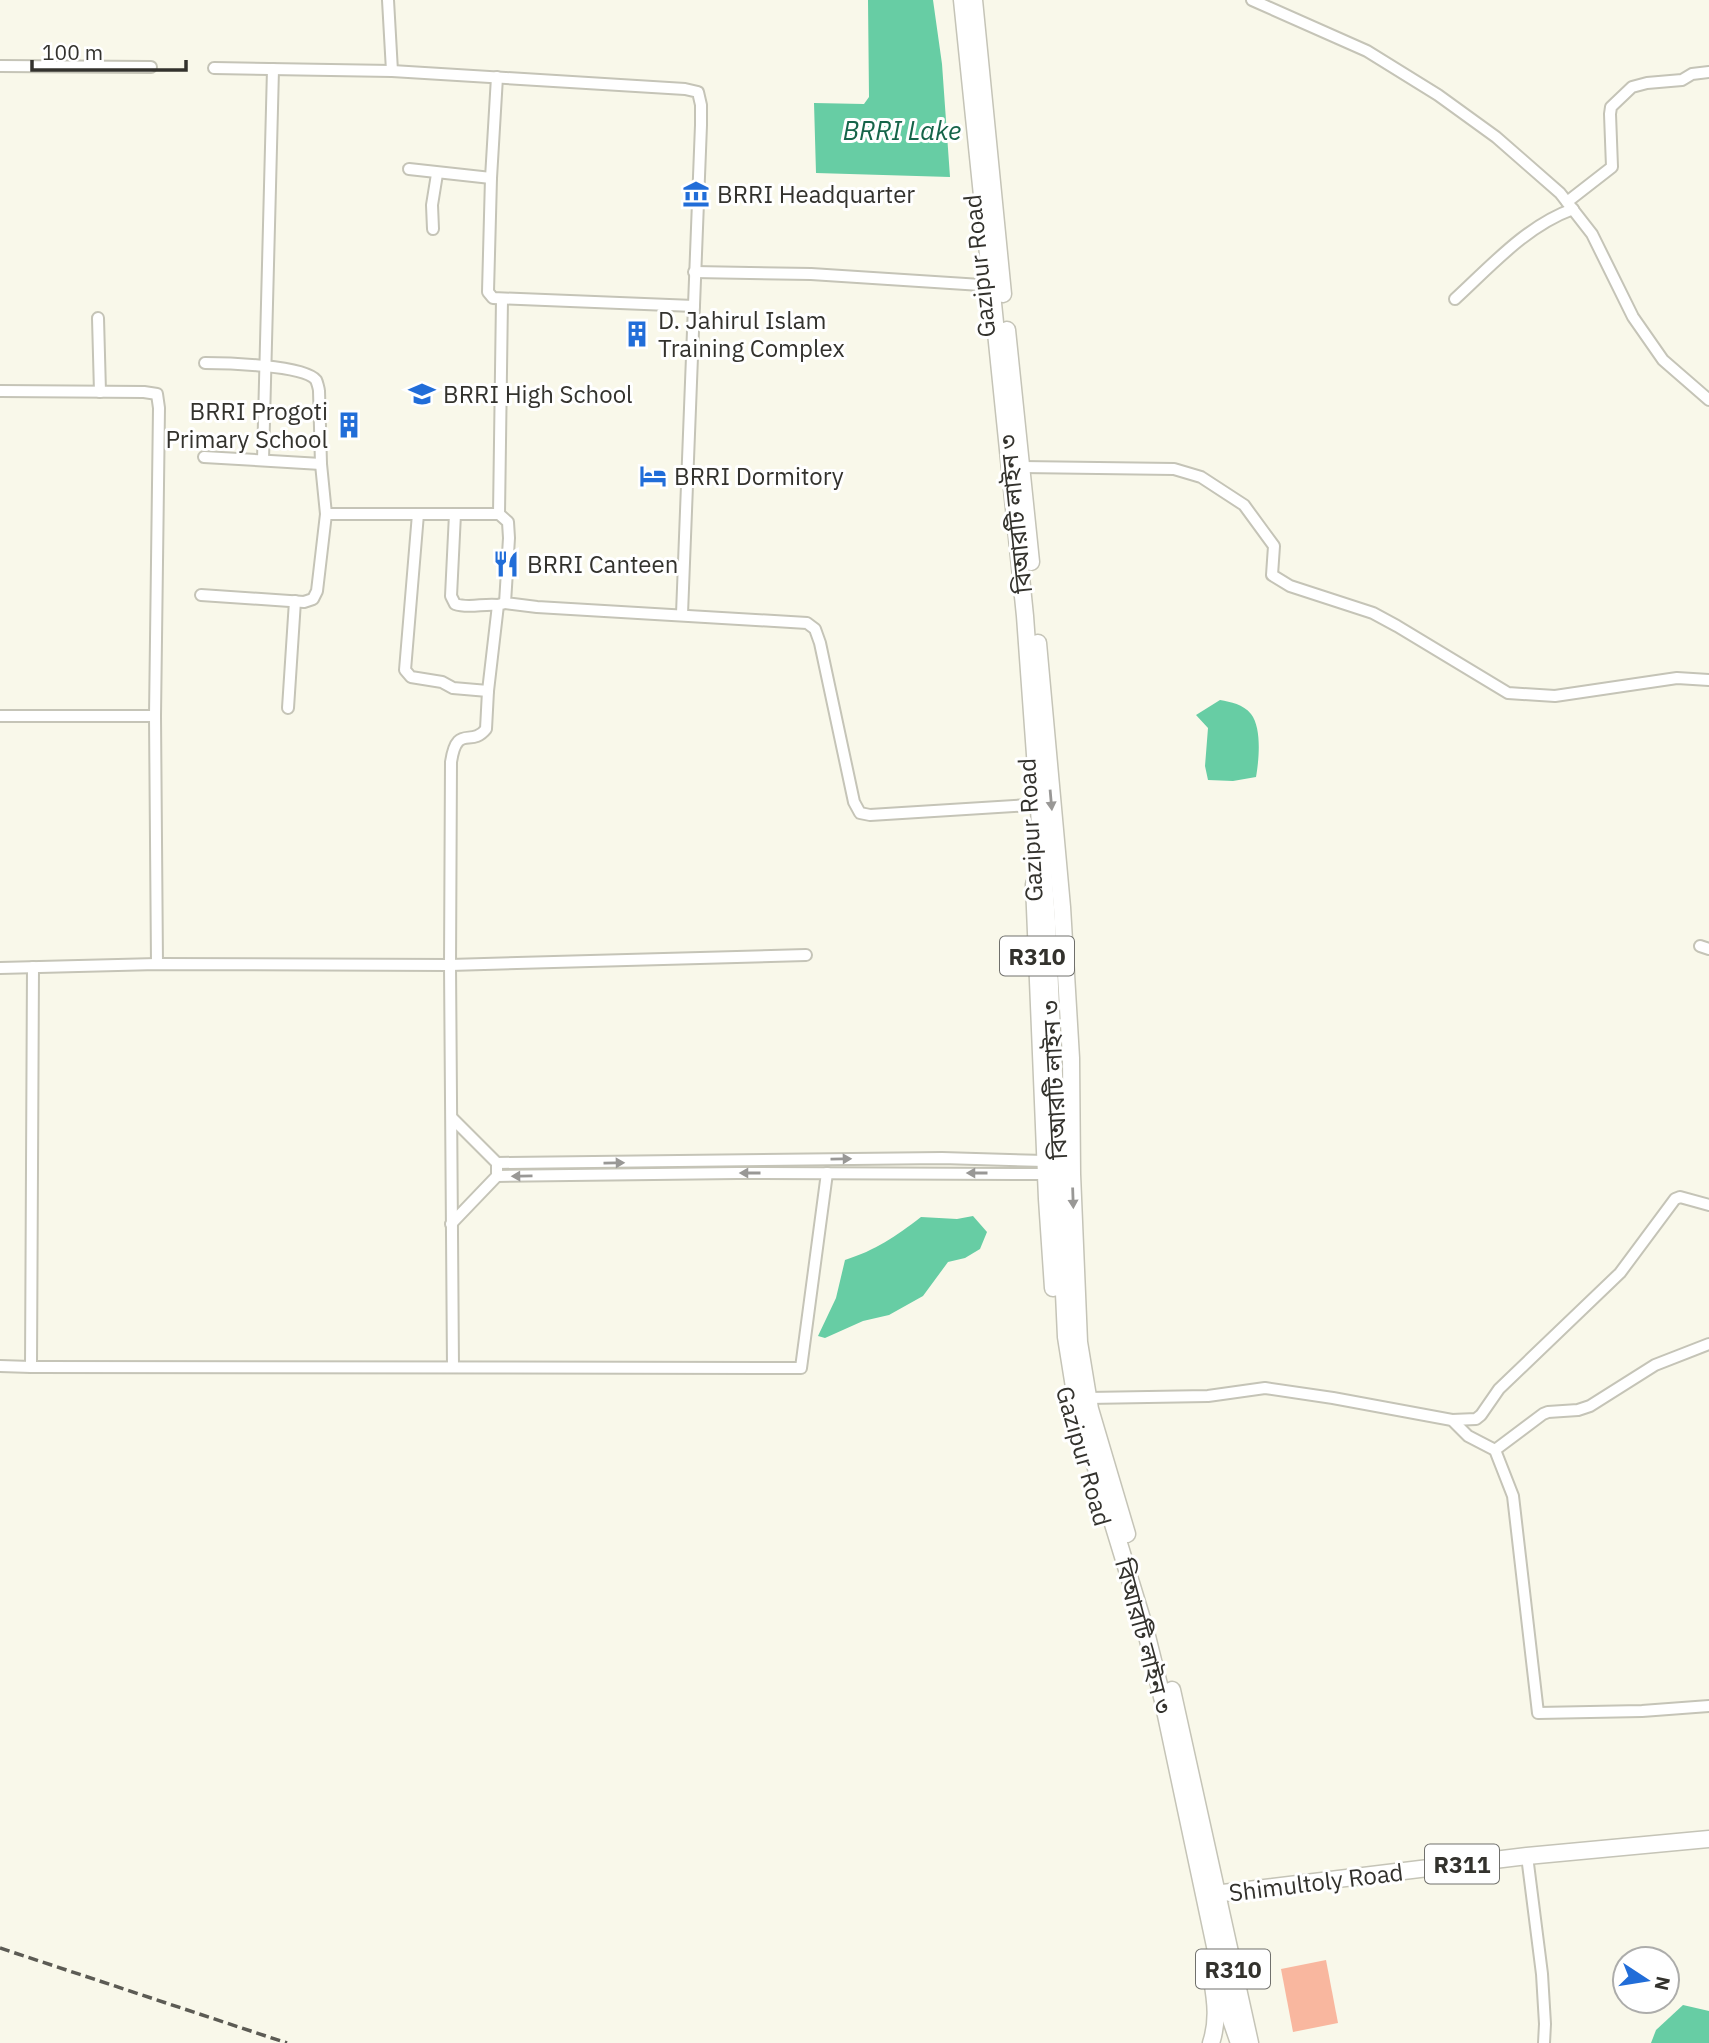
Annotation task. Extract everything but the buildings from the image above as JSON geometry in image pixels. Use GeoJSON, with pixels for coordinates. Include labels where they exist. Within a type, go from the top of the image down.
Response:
{"type":"FeatureCollection","features":[{"type":"Feature","properties":{"kind":"main road","name":"Gazipur Road"},"geometry":{"type":"LineString","coordinates":[[951,0],[1004,493],[1033,836],[1045,1167],[1059,1359],[1068,1410],[1137,1636],[1206,1896]]}},
{"type":"Feature","properties":{"kind":"main road","name":"বিআরটি লাইন ৩"},"geometry":{"type":"LineString","coordinates":[[962,0],[1025,616],[1047,921],[1066,1337],[1071,1376],[1077,1406],[1155,1666],[1230,2017],[1239,2043]]}},
{"type":"Feature","properties":{"kind":"main road","name":"Gazipur Road"},"geometry":{"type":"LineString","coordinates":[[974,0],[1022,467],[1062,907],[1072,1058],[1072,1174],[1079,1342],[1088,1398],[1174,1698],[1206,1896]]}},
{"type":"Feature","properties":{"kind":"main road","name":"Shimultoly Road"},"geometry":{"type":"LineString","coordinates":[[1206,1896],[1527,1856],[1709,1839]]}},
{"type":"Feature","properties":{"kind":"main road","name":"R310"},"geometry":{"type":"LineString","coordinates":[[1206,1896],[1216,2020],[1211,2043]]}},
{"type":"Feature","properties":{"kind":"main road","name":"R310"},"geometry":{"type":"LineString","coordinates":[[1206,1896],[1250,2043]]}},
{"type":"Feature","properties":{"kind":"main road","name":"বিআরটি লাইন ৩"},"geometry":{"type":"LineString","coordinates":[[1226,2043],[1230,2017]]}},
{"type":"Feature","properties":{"kind":"street"},"geometry":{"type":"LineString","coordinates":[[388,0],[392,71]]}},
{"type":"Feature","properties":{"kind":"street"},"geometry":{"type":"LineString","coordinates":[[1252,0],[1367,51],[1438,95],[1496,137],[1560,192],[1592,234],[1633,317],[1663,360],[1709,400]]}},
{"type":"Feature","properties":{"kind":"street"},"geometry":{"type":"LineString","coordinates":[[0,66],[151,67]]}},
{"type":"Feature","properties":{"kind":"street"},"geometry":{"type":"LineString","coordinates":[[214,68],[392,71],[685,89],[698,92],[701,125],[682,614]]}},
{"type":"Feature","properties":{"kind":"street"},"geometry":{"type":"LineString","coordinates":[[263,460],[273,69]]}},
{"type":"Feature","properties":{"kind":"street"},"geometry":{"type":"LineString","coordinates":[[1455,299],[1539,225],[1570,206],[1612,167],[1610,114],[1614,103],[1632,87],[1709,72]]}},
{"type":"Feature","properties":{"kind":"street"},"geometry":{"type":"LineString","coordinates":[[497,77],[488,292],[493,298],[694,306]]}},
{"type":"Feature","properties":{"kind":"street"},"geometry":{"type":"LineString","coordinates":[[409,169],[491,178]]}},
{"type":"Feature","properties":{"kind":"street"},"geometry":{"type":"LineString","coordinates":[[433,229],[432,205],[437,174]]}},
{"type":"Feature","properties":{"kind":"street"},"geometry":{"type":"LineString","coordinates":[[694,272],[811,274],[981,285]]}},
{"type":"Feature","properties":{"kind":"street"},"geometry":{"type":"LineString","coordinates":[[453,1367],[451,762],[453,749],[462,738],[478,736],[486,729],[488,691],[502,604],[509,530],[508,522],[499,513],[502,299]]}},
{"type":"Feature","properties":{"kind":"street"},"geometry":{"type":"LineString","coordinates":[[98,318],[100,392]]}},
{"type":"Feature","properties":{"kind":"street"},"geometry":{"type":"LineString","coordinates":[[201,595],[304,602],[313,599],[317,591],[326,514],[317,381],[309,376],[265,365],[205,363]]}},
{"type":"Feature","properties":{"kind":"street"},"geometry":{"type":"LineString","coordinates":[[0,391],[157,394],[157,964]]}},
{"type":"Feature","properties":{"kind":"street"},"geometry":{"type":"LineString","coordinates":[[204,457],[321,464]]}},
{"type":"Feature","properties":{"kind":"street"},"geometry":{"type":"LineString","coordinates":[[1022,467],[1174,469],[1200,477],[1244,505],[1274,546],[1272,575],[1290,586],[1373,613],[1508,693],[1555,696],[1678,678],[1709,680]]}},
{"type":"Feature","properties":{"kind":"street"},"geometry":{"type":"LineString","coordinates":[[326,514],[499,513]]}},
{"type":"Feature","properties":{"kind":"street"},"geometry":{"type":"LineString","coordinates":[[418,514],[405,670],[411,677],[442,682],[453,688],[488,691]]}},
{"type":"Feature","properties":{"kind":"street"},"geometry":{"type":"LineString","coordinates":[[456,514],[451,596],[456,604],[461,606],[502,604],[807,623],[815,629],[820,643],[854,802],[860,813],[870,815],[1030,805]]}},
{"type":"Feature","properties":{"kind":"street"},"geometry":{"type":"LineString","coordinates":[[288,708],[295,601]]}},
{"type":"Feature","properties":{"kind":"street"},"geometry":{"type":"LineString","coordinates":[[0,716],[155,716]]}},
{"type":"Feature","properties":{"kind":"street"},"geometry":{"type":"LineString","coordinates":[[0,968],[157,964],[450,965],[806,955]]}},
{"type":"Feature","properties":{"kind":"street"},"geometry":{"type":"LineString","coordinates":[[32,1367],[33,967]]}},
{"type":"Feature","properties":{"kind":"street"},"geometry":{"type":"LineString","coordinates":[[452,1118],[497,1163],[497,1176],[452,1224]]}},
{"type":"Feature","properties":{"kind":"street"},"geometry":{"type":"LineString","coordinates":[[497,1163],[929,1158],[1045,1167]]}},
{"type":"Feature","properties":{"kind":"street"},"geometry":{"type":"LineString","coordinates":[[497,1176],[827,1173],[1045,1167]]}},
{"type":"Feature","properties":{"kind":"street"},"geometry":{"type":"LineString","coordinates":[[0,1366],[801,1368],[827,1173]]}},
{"type":"Feature","properties":{"kind":"street"},"geometry":{"type":"LineString","coordinates":[[1088,1398],[1208,1396],[1265,1388],[1452,1420],[1476,1419],[1499,1389],[1620,1273],[1675,1199],[1679,1197],[1709,1205]]}},
{"type":"Feature","properties":{"kind":"street"},"geometry":{"type":"LineString","coordinates":[[1495,1450],[1543,1414],[1590,1406],[1655,1365],[1709,1344]]}},
{"type":"Feature","properties":{"kind":"street"},"geometry":{"type":"LineString","coordinates":[[1452,1420],[1468,1436],[1495,1450],[1513,1496],[1538,1713],[1642,1711],[1709,1706]]}},
{"type":"Feature","properties":{"kind":"street"},"geometry":{"type":"LineString","coordinates":[[1527,1856],[1542,1974],[1544,2043]]}},
{"type":"Feature","properties":{"kind":"shaded area"},"geometry":{"type":"Polygon","coordinates":[[[1326,1960],[1338,2023],[1293,2032],[1281,1969],[1326,1960]]]}},
{"type":"Feature","properties":{"kind":"water","name":"BRRI Lake"},"geometry":{"type":"Polygon","coordinates":[[[868,0],[933,0],[942,64],[950,177],[816,173],[814,103],[864,104],[869,97],[868,0]]]}},
{"type":"Feature","properties":{"kind":"water"},"geometry":{"type":"Polygon","coordinates":[[[1220,700],[1244,708],[1254,720],[1259,744],[1256,777],[1233,781],[1208,780],[1205,766],[1208,728],[1196,715],[1220,700]]]}},
{"type":"Feature","properties":{"kind":"water"},"geometry":{"type":"Polygon","coordinates":[[[973,1216],[987,1232],[980,1249],[965,1258],[948,1262],[923,1296],[889,1315],[863,1321],[825,1338],[818,1336],[836,1298],[845,1260],[885,1242],[921,1217],[957,1219],[973,1216]]]}},
{"type":"Feature","properties":{"kind":"water"},"geometry":{"type":"Polygon","coordinates":[[[1683,2005],[1709,2011],[1709,2043],[1651,2043],[1656,2030],[1672,2015],[1681,2015],[1683,2005]]]}},
{"type":"Feature","properties":{"kind":"railway"},"geometry":{"type":"LineString","coordinates":[[0,1948],[287,2043]]}},
{"type":"Feature","properties":{"kind":"place","name":"BRRI Headquarter"},"geometry":{"type":"Point","coordinates":[696,194]}},
{"type":"Feature","properties":{"kind":"place","name":"D. Jahirul Islam Training Complex"},"geometry":{"type":"Point","coordinates":[637,334]}},
{"type":"Feature","properties":{"kind":"place","name":"BRRI High School"},"geometry":{"type":"Point","coordinates":[422,394]}},
{"type":"Feature","properties":{"kind":"place","name":"BRRI Progoti Primary School"},"geometry":{"type":"Point","coordinates":[349,425]}},
{"type":"Feature","properties":{"kind":"place","name":"BRRI Dormitory"},"geometry":{"type":"Point","coordinates":[653,476]}},
{"type":"Feature","properties":{"kind":"place","name":"BRRI Canteen"},"geometry":{"type":"Point","coordinates":[506,564]}}]}
